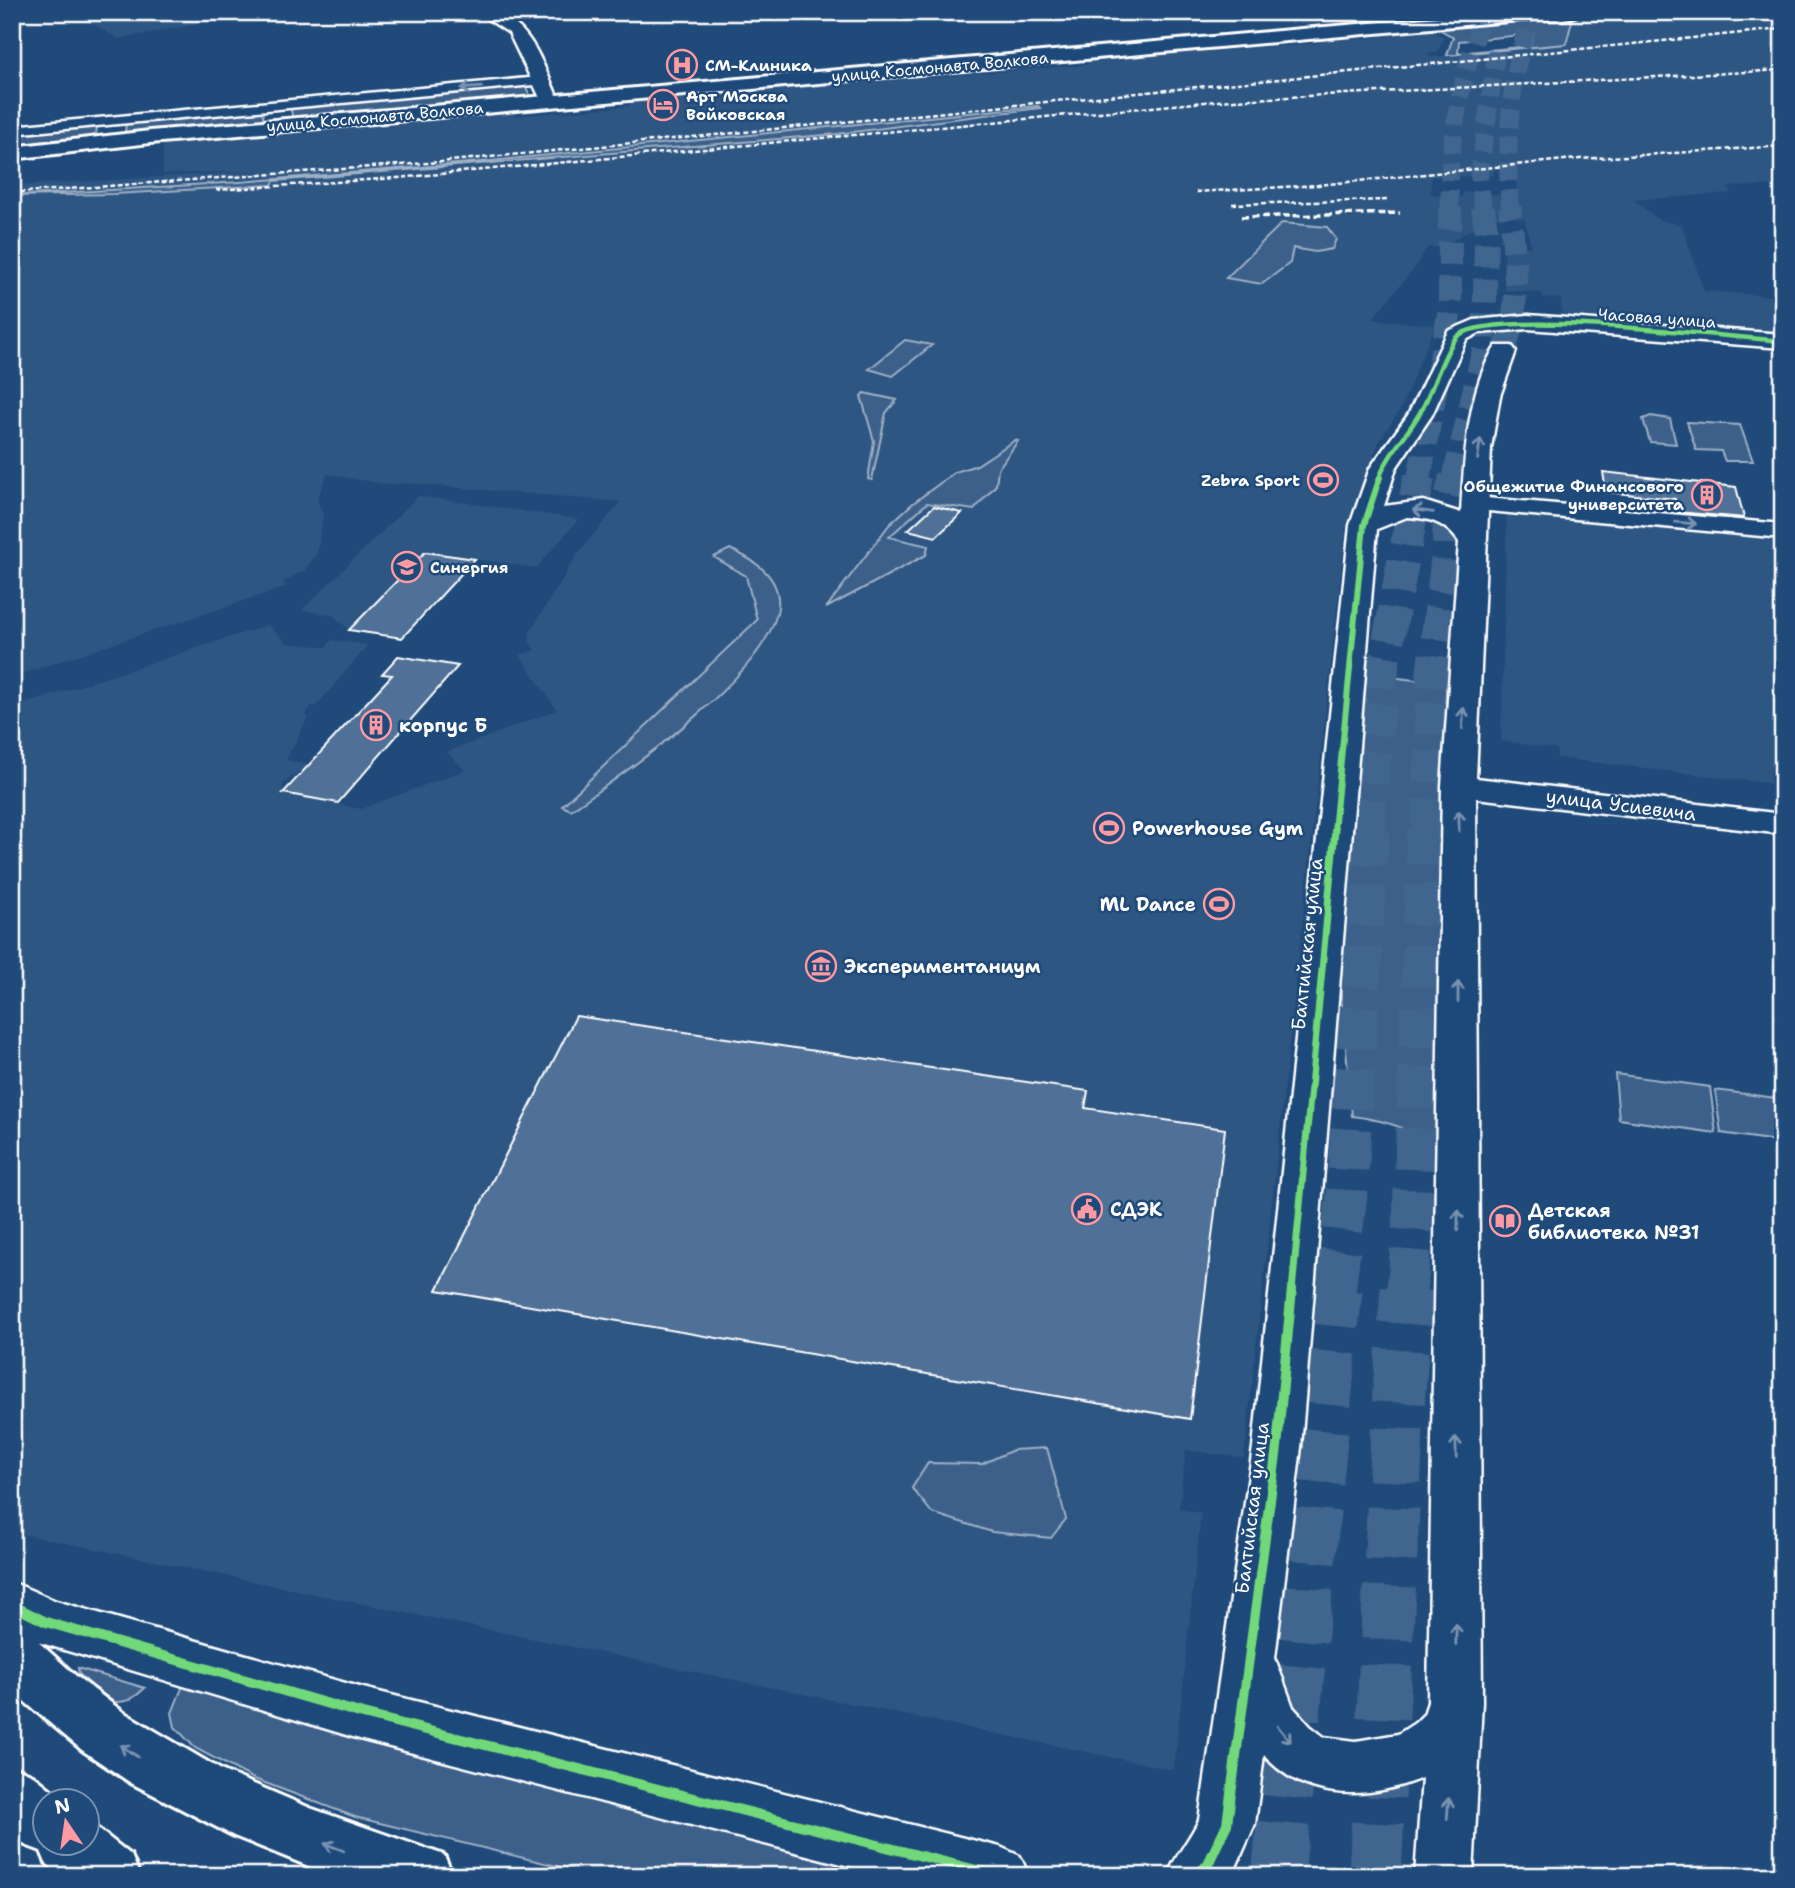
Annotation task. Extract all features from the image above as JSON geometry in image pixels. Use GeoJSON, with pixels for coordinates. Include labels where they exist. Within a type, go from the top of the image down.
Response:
{"type":"FeatureCollection","features":[{"type":"Feature","properties":{"kind":"main road","name":"улица Космонавта Волкова"},"geometry":{"type":"LineString","coordinates":[[12,153],[104,141],[1443,18],[1493,19],[1550,13]]}},
{"type":"Feature","properties":{"kind":"main road"},"geometry":{"type":"LineString","coordinates":[[12,1654],[59,1700],[128,1751],[188,1784],[255,1816],[352,1854],[423,1876]]}},
{"type":"Feature","properties":{"kind":"main road"},"geometry":{"type":"LineString","coordinates":[[12,1795],[32,1812]]}},
{"type":"Feature","properties":{"kind":"main road"},"geometry":{"type":"LineString","coordinates":[[84,1856],[110,1876]]}},
{"type":"Feature","properties":{"kind":"street"},"geometry":{"type":"LineString","coordinates":[[492,15],[524,12]]}},
{"type":"Feature","properties":{"kind":"street"},"geometry":{"type":"LineString","coordinates":[[1454,12],[1468,18],[1493,19]]}},
{"type":"Feature","properties":{"kind":"street","name":"улица Космонавта Волкова"},"geometry":{"type":"LineString","coordinates":[[1550,13],[1574,12]]}},
{"type":"Feature","properties":{"kind":"street"},"geometry":{"type":"LineString","coordinates":[[492,15],[516,30],[551,102]]}},
{"type":"Feature","properties":{"kind":"street"},"geometry":{"type":"LineString","coordinates":[[12,130],[540,81]]}},
{"type":"Feature","properties":{"kind":"street","name":"Часовая улица"},"geometry":{"type":"LineString","coordinates":[[1528,322],[1783,341]]}},
{"type":"Feature","properties":{"kind":"street","name":"Балтийская улица"},"geometry":{"type":"LineString","coordinates":[[1196,1876],[1208,1864],[1227,1824],[1277,1447],[1336,821],[1339,762],[1364,525],[1383,468],[1419,415],[1456,336],[1474,327],[1528,322]]}},
{"type":"Feature","properties":{"kind":"street"},"geometry":{"type":"LineString","coordinates":[[1444,1876],[1455,1702],[1459,786],[1478,448],[1488,397],[1504,351]]}},
{"type":"Feature","properties":{"kind":"street"},"geometry":{"type":"LineString","coordinates":[[1475,504],[1783,531]]}},
{"type":"Feature","properties":{"kind":"street"},"geometry":{"type":"LineString","coordinates":[[1364,525],[1378,515],[1393,511],[1430,511],[1460,522],[1472,541]]}},
{"type":"Feature","properties":{"kind":"street","name":"улица Усиевича"},"geometry":{"type":"LineString","coordinates":[[1459,786],[1783,824]]}},
{"type":"Feature","properties":{"kind":"street"},"geometry":{"type":"LineString","coordinates":[[12,1605],[46,1622],[362,1714],[1000,1876]]}},
{"type":"Feature","properties":{"kind":"street"},"geometry":{"type":"LineString","coordinates":[[1249,1651],[1256,1691],[1281,1732],[1301,1753],[1334,1766],[1368,1769],[1426,1748],[1447,1728],[1455,1702]]}},
{"type":"Feature","properties":{"kind":"shaded area"},"geometry":{"type":"Polygon","coordinates":[[[73,12],[246,12],[251,14],[118,39],[73,12]]]}},
{"type":"Feature","properties":{"kind":"shaded area"},"geometry":{"type":"Polygon","coordinates":[[[1614,12],[1783,12],[1783,185],[1726,187],[1733,193],[1634,200],[1659,220],[1682,225],[1704,291],[1783,297],[1783,332],[1562,314],[1561,299],[1543,298],[1543,293],[1505,290],[1504,246],[1531,247],[1525,219],[1504,216],[1486,221],[1439,248],[1428,247],[1414,269],[1372,319],[1435,325],[1400,410],[1379,441],[1346,525],[1244,1458],[1186,1450],[1179,1509],[1201,1513],[1174,1770],[12,1532],[12,708],[268,625],[287,643],[326,647],[332,640],[368,645],[316,706],[311,706],[305,716],[309,716],[286,760],[309,765],[282,784],[284,793],[361,809],[465,770],[447,752],[557,710],[520,655],[535,650],[530,643],[530,632],[579,552],[621,502],[405,483],[390,485],[327,474],[317,499],[323,515],[317,553],[304,571],[283,582],[286,587],[12,677],[12,186],[259,171],[163,174],[163,143],[511,111],[514,116],[630,106],[630,103],[683,97],[1082,65],[1088,64],[1084,61],[1320,43],[1317,40],[1362,39],[1431,30],[1444,37],[1437,52],[1426,53],[1432,57],[1566,44],[1563,16],[1614,12]],[[1516,168],[1494,169],[1493,176],[1431,177],[1431,194],[1462,197],[1463,192],[1517,196],[1516,168]]]}},
{"type":"Feature","properties":{"kind":"shaded area"},"geometry":{"type":"Polygon","coordinates":[[[1566,18],[1572,21],[1566,44],[1447,55],[1453,37],[1439,29],[1566,18]],[[1533,34],[1459,41],[1458,53],[1530,46],[1533,34]]]}},
{"type":"Feature","properties":{"kind":"shaded area"},"geometry":{"type":"Polygon","coordinates":[[[524,84],[532,99],[293,120],[290,105],[524,84]]]}},
{"type":"Feature","properties":{"kind":"shaded area"},"geometry":{"type":"Polygon","coordinates":[[[1038,106],[1040,108],[837,134],[274,181],[272,185],[114,194],[12,196],[240,182],[481,162],[1038,106]]]}},
{"type":"Feature","properties":{"kind":"shaded area"},"geometry":{"type":"Polygon","coordinates":[[[262,108],[264,122],[125,134],[126,120],[262,108]]]}},
{"type":"Feature","properties":{"kind":"shaded area"},"geometry":{"type":"Polygon","coordinates":[[[97,123],[96,137],[12,147],[12,131],[97,123]]]}},
{"type":"Feature","properties":{"kind":"shaded area"},"geometry":{"type":"Polygon","coordinates":[[[1282,223],[1327,227],[1336,239],[1332,249],[1315,252],[1293,248],[1290,263],[1262,284],[1226,278],[1282,223]]]}},
{"type":"Feature","properties":{"kind":"shaded area"},"geometry":{"type":"Polygon","coordinates":[[[905,340],[932,345],[893,376],[869,369],[905,340]]]}},
{"type":"Feature","properties":{"kind":"shaded area"},"geometry":{"type":"Polygon","coordinates":[[[864,393],[897,400],[886,413],[872,480],[868,479],[874,441],[861,396],[864,393]]]}},
{"type":"Feature","properties":{"kind":"shaded area"},"geometry":{"type":"Polygon","coordinates":[[[1651,416],[1670,419],[1676,444],[1650,442],[1643,419],[1651,416]]]}},
{"type":"Feature","properties":{"kind":"shaded area"},"geometry":{"type":"Polygon","coordinates":[[[1687,422],[1740,425],[1753,461],[1725,461],[1721,451],[1696,450],[1687,422]]]}},
{"type":"Feature","properties":{"kind":"shaded area"},"geometry":{"type":"Polygon","coordinates":[[[1015,440],[1018,441],[998,469],[996,485],[974,510],[927,503],[889,537],[928,546],[926,555],[826,608],[889,525],[912,504],[955,472],[977,465],[1015,440]]]}},
{"type":"Feature","properties":{"kind":"shaded area","name":"Синергия"},"geometry":{"type":"Polygon","coordinates":[[[418,496],[579,519],[536,568],[475,559],[402,638],[349,630],[333,615],[302,610],[418,496]]]}},
{"type":"Feature","properties":{"kind":"shaded area"},"geometry":{"type":"Polygon","coordinates":[[[1507,510],[1783,537],[1783,785],[1557,758],[1557,749],[1501,741],[1507,510]]]}},
{"type":"Feature","properties":{"kind":"shaded area"},"geometry":{"type":"Polygon","coordinates":[[[730,549],[757,564],[775,586],[778,607],[769,633],[750,661],[692,719],[571,810],[562,806],[757,620],[746,576],[714,557],[730,549]]]}},
{"type":"Feature","properties":{"kind":"shaded area"},"geometry":{"type":"Polygon","coordinates":[[[1367,674],[1446,684],[1439,1159],[1421,1140],[1401,1128],[1378,1120],[1352,1116],[1335,928],[1344,809],[1367,674]]]}},
{"type":"Feature","properties":{"kind":"shaded area"},"geometry":{"type":"Polygon","coordinates":[[[1615,1074],[1710,1087],[1716,1133],[1619,1119],[1615,1074]]]}},
{"type":"Feature","properties":{"kind":"shaded area"},"geometry":{"type":"Polygon","coordinates":[[[1715,1090],[1783,1099],[1783,1142],[1721,1133],[1715,1090]]]}},
{"type":"Feature","properties":{"kind":"shaded area"},"geometry":{"type":"Polygon","coordinates":[[[1047,1448],[1066,1519],[1051,1538],[992,1532],[932,1513],[912,1488],[928,1463],[982,1464],[1013,1450],[1047,1448]]]}},
{"type":"Feature","properties":{"kind":"shaded area"},"geometry":{"type":"Polygon","coordinates":[[[78,1668],[145,1688],[126,1701],[110,1700],[79,1674],[78,1668]]]}},
{"type":"Feature","properties":{"kind":"shaded area"},"geometry":{"type":"Polygon","coordinates":[[[184,1683],[282,1717],[531,1775],[913,1876],[598,1876],[355,1817],[252,1778],[195,1748],[175,1727],[172,1713],[184,1683]]]}},
{"type":"Feature","properties":{"kind":"building","name":"Общежитие Финансового университета"},"geometry":{"type":"Polygon","coordinates":[[[1603,472],[1736,487],[1744,518],[1677,512],[1675,499],[1606,492],[1603,472]]]}},
{"type":"Feature","properties":{"kind":"building"},"geometry":{"type":"Polygon","coordinates":[[[934,506],[962,513],[936,537],[908,530],[934,506]]]}},
{"type":"Feature","properties":{"kind":"building"},"geometry":{"type":"Polygon","coordinates":[[[425,552],[475,559],[402,638],[349,630],[425,552]]]}},
{"type":"Feature","properties":{"kind":"building","name":"корпус Б"},"geometry":{"type":"Polygon","coordinates":[[[398,656],[458,666],[338,803],[283,793],[392,675],[382,674],[398,656]]]}},
{"type":"Feature","properties":{"kind":"building"},"geometry":{"type":"Polygon","coordinates":[[[576,1016],[1088,1091],[1085,1108],[1225,1129],[1190,1419],[437,1290],[576,1016]]]}},
{"type":"Feature","properties":{"kind":"tunnel"},"geometry":{"type":"LineString","coordinates":[[1450,208],[1449,184],[1458,108],[1485,12]]}},
{"type":"Feature","properties":{"kind":"tunnel"},"geometry":{"type":"LineString","coordinates":[[1510,208],[1508,159],[1511,109],[1519,59],[1532,12]]}},
{"type":"Feature","properties":{"kind":"tunnel"},"geometry":{"type":"LineString","coordinates":[[1483,208],[1479,175],[1498,42]]}},
{"type":"Feature","properties":{"kind":"tunnel"},"geometry":{"type":"LineString","coordinates":[[1454,479],[1484,349],[1486,231],[1483,207]]}},
{"type":"Feature","properties":{"kind":"tunnel"},"geometry":{"type":"LineString","coordinates":[[1504,351],[1514,314],[1516,280],[1510,207]]}},
{"type":"Feature","properties":{"kind":"tunnel"},"geometry":{"type":"LineString","coordinates":[[1419,479],[1450,309],[1450,208]]}},
{"type":"Feature","properties":{"kind":"tunnel"},"geometry":{"type":"LineString","coordinates":[[1369,831],[1383,668],[1419,477]]}},
{"type":"Feature","properties":{"kind":"tunnel"},"geometry":{"type":"LineString","coordinates":[[1427,831],[1432,675],[1448,548],[1449,503],[1455,477]]}},
{"type":"Feature","properties":{"kind":"tunnel"},"geometry":{"type":"LineString","coordinates":[[1335,1291],[1347,1194],[1369,830]]}},
{"type":"Feature","properties":{"kind":"tunnel"},"geometry":{"type":"LineString","coordinates":[[1407,1291],[1413,1219],[1427,830]]}},
{"type":"Feature","properties":{"kind":"tunnel"},"geometry":{"type":"LineString","coordinates":[[1278,1876],[1336,1289]]}},
{"type":"Feature","properties":{"kind":"tunnel"},"geometry":{"type":"LineString","coordinates":[[1375,1876],[1399,1391],[1407,1289]]}},
{"type":"Feature","properties":{"kind":"railway"},"geometry":{"type":"LineString","coordinates":[[12,193],[441,162],[1783,29]]}},
{"type":"Feature","properties":{"kind":"railway"},"geometry":{"type":"LineString","coordinates":[[216,190],[397,178],[1216,101],[1783,70]]}},
{"type":"Feature","properties":{"kind":"railway"},"geometry":{"type":"LineString","coordinates":[[1196,192],[1318,185],[1564,160],[1783,146]]}},
{"type":"Feature","properties":{"kind":"railway"},"geometry":{"type":"LineString","coordinates":[[1232,204],[1389,200]]}},
{"type":"Feature","properties":{"kind":"railway"},"geometry":{"type":"LineString","coordinates":[[1241,217],[1400,213]]}},
{"type":"Feature","properties":{"kind":"cycle path"},"geometry":{"type":"LineString","coordinates":[[1196,1876],[1208,1864],[1227,1824],[1277,1447],[1360,557],[1364,525],[1383,468],[1420,415],[1456,336],[1474,327],[1528,322],[1783,341]]}},
{"type":"Feature","properties":{"kind":"cycle path"},"geometry":{"type":"LineString","coordinates":[[12,1605],[46,1622],[363,1714],[1000,1876]]}},
{"type":"Feature","properties":{"kind":"place","name":"СМ-Клиника"},"geometry":{"type":"Point","coordinates":[682,65]}},
{"type":"Feature","properties":{"kind":"place","name":"Арт Москва Войковская"},"geometry":{"type":"Point","coordinates":[663,105]}},
{"type":"Feature","properties":{"kind":"place","name":"Zebra Sport"},"geometry":{"type":"Point","coordinates":[1323,480]}},
{"type":"Feature","properties":{"kind":"place","name":"Общежитие Финансового университета"},"geometry":{"type":"Point","coordinates":[1707,495]}},
{"type":"Feature","properties":{"kind":"place","name":"Синергия"},"geometry":{"type":"Point","coordinates":[407,567]}},
{"type":"Feature","properties":{"kind":"place","name":"корпус Б"},"geometry":{"type":"Point","coordinates":[376,725]}},
{"type":"Feature","properties":{"kind":"place","name":"Powerhouse Gym"},"geometry":{"type":"Point","coordinates":[1109,828]}},
{"type":"Feature","properties":{"kind":"place","name":"ML Dance"},"geometry":{"type":"Point","coordinates":[1219,904]}},
{"type":"Feature","properties":{"kind":"place","name":"Экспериментаниум"},"geometry":{"type":"Point","coordinates":[821,966]}},
{"type":"Feature","properties":{"kind":"place","name":"СДЭК"},"geometry":{"type":"Point","coordinates":[1087,1209]}},
{"type":"Feature","properties":{"kind":"place","name":"Детская библиотека №31"},"geometry":{"type":"Point","coordinates":[1505,1221]}}]}
